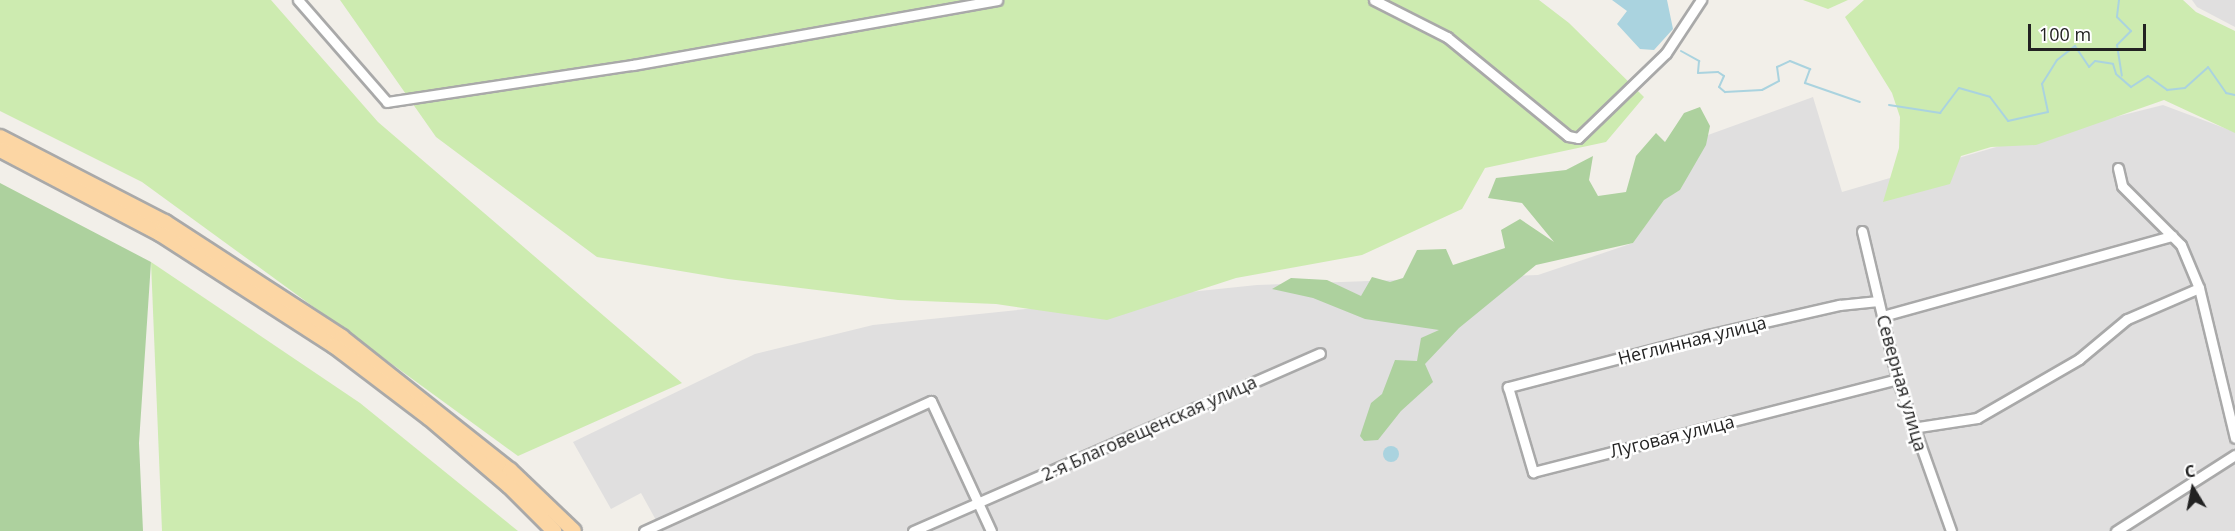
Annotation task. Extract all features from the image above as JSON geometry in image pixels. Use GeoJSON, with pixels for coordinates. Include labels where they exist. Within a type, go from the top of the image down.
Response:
{"type":"FeatureCollection","features":[{"type":"Feature","properties":{"kind":"main road"},"geometry":{"type":"LineString","coordinates":[[0,137],[165,222],[342,338],[502,463],[574,531]]}},
{"type":"Feature","properties":{"kind":"main road"},"geometry":{"type":"LineString","coordinates":[[0,150],[160,234],[314,333],[429,418],[509,486],[554,531]]}},
{"type":"Feature","properties":{"kind":"street"},"geometry":{"type":"LineString","coordinates":[[298,0],[387,102],[633,65],[997,0]]}},
{"type":"Feature","properties":{"kind":"street"},"geometry":{"type":"LineString","coordinates":[[1374,0],[1447,37],[1568,135],[1578,138],[1666,53],[1701,0]]}},
{"type":"Feature","properties":{"kind":"street"},"geometry":{"type":"LineString","coordinates":[[2118,168],[2122,186],[2181,245],[2199,288],[2235,438]]}},
{"type":"Feature","properties":{"kind":"street","name":"Северная улица"},"geometry":{"type":"LineString","coordinates":[[1862,231],[1878,301],[1884,316],[1897,380],[1912,428],[1951,531]]}},
{"type":"Feature","properties":{"kind":"street"},"geometry":{"type":"LineString","coordinates":[[1884,316],[2172,236]]}},
{"type":"Feature","properties":{"kind":"street"},"geometry":{"type":"LineString","coordinates":[[1912,428],[1977,418],[2079,359],[2127,319],[2199,288]]}},
{"type":"Feature","properties":{"kind":"street","name":"Неглинная улица"},"geometry":{"type":"LineString","coordinates":[[1508,387],[1730,330],[1839,305],[1878,301]]}},
{"type":"Feature","properties":{"kind":"street","name":"2-я Благовещенская улица"},"geometry":{"type":"LineString","coordinates":[[913,531],[1320,354]]}},
{"type":"Feature","properties":{"kind":"street","name":"Луговая улица"},"geometry":{"type":"LineString","coordinates":[[1508,387],[1533,472],[1897,380]]}},
{"type":"Feature","properties":{"kind":"street"},"geometry":{"type":"LineString","coordinates":[[644,531],[931,400],[991,531]]}},
{"type":"Feature","properties":{"kind":"street"},"geometry":{"type":"LineString","coordinates":[[2116,531],[2235,455]]}},
{"type":"Feature","properties":{"kind":"shaded area"},"geometry":{"type":"Polygon","coordinates":[[[2192,0],[2235,0],[2235,27],[2197,7],[2192,0]]]}},
{"type":"Feature","properties":{"kind":"shaded area"},"geometry":{"type":"Polygon","coordinates":[[[1813,97],[1842,192],[2003,145],[2163,105],[2235,132],[2235,531],[662,531],[641,493],[611,509],[573,442],[755,354],[873,325],[1257,285],[1538,275],[1633,243],[1664,199],[1680,190],[1708,135],[1813,97]]]}},
{"type":"Feature","properties":{"kind":"green space"},"geometry":{"type":"Polygon","coordinates":[[[0,0],[271,0],[378,122],[682,383],[518,456],[142,182],[0,111],[0,0]]]}},
{"type":"Feature","properties":{"kind":"green space"},"geometry":{"type":"Polygon","coordinates":[[[340,0],[1539,0],[1569,23],[1644,97],[1606,142],[1485,168],[1462,209],[1362,255],[1236,278],[1107,320],[996,304],[898,300],[728,279],[597,257],[436,137],[340,0]]]}},
{"type":"Feature","properties":{"kind":"green space"},"geometry":{"type":"Polygon","coordinates":[[[1803,0],[1848,0],[1828,9],[1803,0]]]}},
{"type":"Feature","properties":{"kind":"green space"},"geometry":{"type":"Polygon","coordinates":[[[1864,0],[2183,0],[2196,12],[2235,31],[2235,133],[2164,100],[2036,145],[1991,147],[1961,156],[1950,184],[1883,202],[1899,148],[1900,117],[1892,93],[1845,17],[1864,0]]]}},
{"type":"Feature","properties":{"kind":"green space"},"geometry":{"type":"Polygon","coordinates":[[[1700,107],[1710,126],[1706,145],[1680,190],[1664,200],[1633,243],[1536,265],[1459,328],[1425,364],[1433,382],[1401,411],[1378,440],[1364,441],[1360,436],[1371,403],[1382,394],[1395,360],[1417,361],[1421,338],[1439,330],[1365,319],[1313,298],[1272,289],[1291,278],[1327,280],[1361,296],[1372,277],[1390,282],[1403,278],[1417,250],[1446,249],[1453,265],[1505,248],[1501,230],[1520,219],[1554,242],[1522,203],[1488,198],[1496,178],[1566,170],[1593,156],[1589,180],[1598,196],[1626,192],[1636,156],[1656,133],[1665,142],[1684,113],[1700,107]]]}},
{"type":"Feature","properties":{"kind":"green space"},"geometry":{"type":"Polygon","coordinates":[[[0,183],[151,262],[139,443],[143,531],[0,531],[0,183]]]}},
{"type":"Feature","properties":{"kind":"green space"},"geometry":{"type":"Polygon","coordinates":[[[151,262],[360,403],[518,531],[162,531],[151,262]]]}},
{"type":"Feature","properties":{"kind":"water"},"geometry":{"type":"Polygon","coordinates":[[[1612,0],[1667,0],[1673,29],[1654,50],[1640,49],[1617,24],[1627,11],[1612,0]]]}},
{"type":"Feature","properties":{"kind":"water"},"geometry":{"type":"Polygon","coordinates":[[[1391,446],[1397,448],[1399,454],[1397,460],[1391,462],[1385,460],[1383,454],[1385,448],[1391,446]]]}},
{"type":"Feature","properties":{"kind":"waterway"},"geometry":{"type":"LineString","coordinates":[[2119,0],[2117,17],[2131,31],[2117,45],[2122,76]]}},
{"type":"Feature","properties":{"kind":"waterway"},"geometry":{"type":"LineString","coordinates":[[1889,105],[1940,113],[1959,88],[1990,97],[2008,121],[2048,112],[2042,84],[2057,60],[2075,46],[2089,67],[2095,61],[2113,64],[2116,74],[2131,87],[2148,76],[2167,90],[2185,88],[2208,67],[2226,93],[2235,95]]}},
{"type":"Feature","properties":{"kind":"waterway"},"geometry":{"type":"LineString","coordinates":[[1681,51],[1699,61],[1698,73],[1718,72],[1724,76],[1719,87],[1725,92],[1762,90],[1779,81],[1777,67],[1790,61],[1810,69],[1805,83],[1860,102]]}}]}
